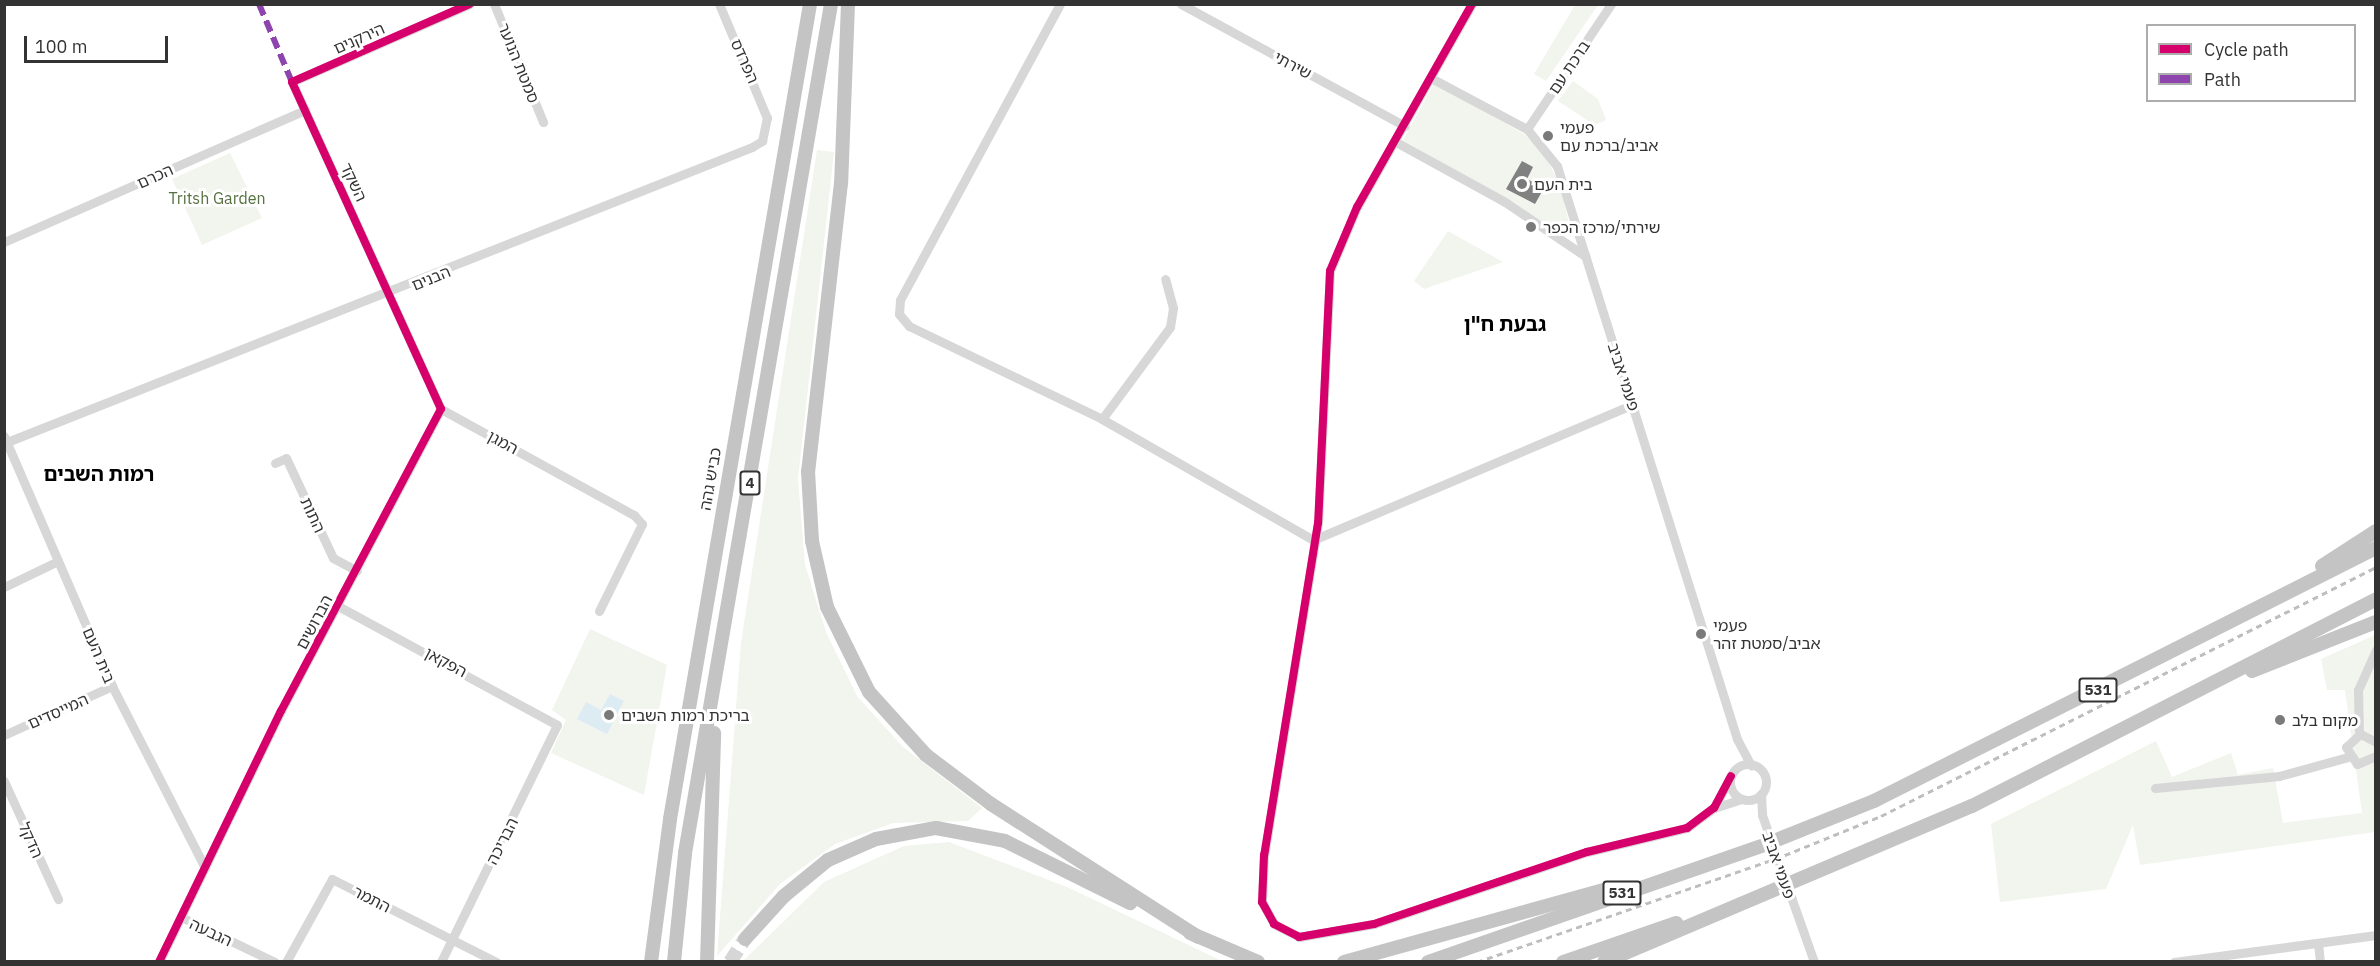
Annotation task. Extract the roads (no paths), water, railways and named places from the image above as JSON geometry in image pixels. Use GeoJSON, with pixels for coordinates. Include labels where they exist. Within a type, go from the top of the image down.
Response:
{"type":"FeatureCollection","features":[{"type":"Feature","properties":{"kind":"highway","name":"כביש גהה"},"geometry":{"type":"LineString","coordinates":[[651,962],[723,497],[810,4]]}},
{"type":"Feature","properties":{"kind":"highway","name":"4"},"geometry":{"type":"LineString","coordinates":[[674,962],[685,853],[831,4]]}},
{"type":"Feature","properties":{"kind":"highway"},"geometry":{"type":"LineString","coordinates":[[848,4],[841,183],[808,471],[812,541],[831,618],[869,692],[926,755],[991,804],[1198,937]]}},
{"type":"Feature","properties":{"kind":"highway"},"geometry":{"type":"LineString","coordinates":[[2089,694],[2288,586],[2376,531]]}},
{"type":"Feature","properties":{"kind":"highway","name":"531"},"geometry":{"type":"LineString","coordinates":[[1428,962],[1816,825],[2089,694],[2376,548]]}},
{"type":"Feature","properties":{"kind":"highway"},"geometry":{"type":"LineString","coordinates":[[1604,962],[1811,877],[1972,806],[2376,599]]}},
{"type":"Feature","properties":{"kind":"highway"},"geometry":{"type":"LineString","coordinates":[[2172,703],[2376,622]]}},
{"type":"Feature","properties":{"kind":"highway"},"geometry":{"type":"LineString","coordinates":[[707,962],[711,771],[725,624]]}},
{"type":"Feature","properties":{"kind":"highway"},"geometry":{"type":"LineString","coordinates":[[1344,962],[1513,918],[1816,825]]}},
{"type":"Feature","properties":{"kind":"highway"},"geometry":{"type":"LineString","coordinates":[[745,939],[784,896],[828,861],[876,839],[936,828],[1005,841],[1198,937],[1258,962]]}},
{"type":"Feature","properties":{"kind":"highway"},"geometry":{"type":"LineString","coordinates":[[1563,962],[1811,877]]}},
{"type":"Feature","properties":{"kind":"highway"},"geometry":{"type":"LineString","coordinates":[[645,962],[654,944]]}},
{"type":"Feature","properties":{"kind":"street","name":"הירקנים"},"geometry":{"type":"LineString","coordinates":[[292,82],[470,4]]}},
{"type":"Feature","properties":{"kind":"street","name":"סמטת הנוער"},"geometry":{"type":"LineString","coordinates":[[494,4],[543,122]]}},
{"type":"Feature","properties":{"kind":"street","name":"הפרדס"},"geometry":{"type":"LineString","coordinates":[[719,4],[767,118]]}},
{"type":"Feature","properties":{"kind":"street"},"geometry":{"type":"LineString","coordinates":[[1060,4],[898,308],[909,326],[1102,419],[1312,540]]}},
{"type":"Feature","properties":{"kind":"street","name":"שירתי"},"geometry":{"type":"LineString","coordinates":[[1181,4],[1405,126]]}},
{"type":"Feature","properties":{"kind":"street"},"geometry":{"type":"LineString","coordinates":[[1472,4],[1396,142],[1357,207],[1330,271],[1324,462],[1260,886],[1267,913],[1283,931],[1313,937],[1374,924],[1587,852],[1688,828],[1714,808],[1761,794],[1764,775],[1751,765],[1733,773],[1714,808]]}},
{"type":"Feature","properties":{"kind":"street","name":"ברכת עם"},"geometry":{"type":"LineString","coordinates":[[1527,129],[1611,4]]}},
{"type":"Feature","properties":{"kind":"street","name":"פעמי אביב"},"geometry":{"type":"LineString","coordinates":[[1431,78],[1527,129],[1557,166],[1737,739],[1751,765]]}},
{"type":"Feature","properties":{"kind":"street","name":"השקד"},"geometry":{"type":"LineString","coordinates":[[292,82],[392,294]]}},
{"type":"Feature","properties":{"kind":"street","name":"הכרם"},"geometry":{"type":"LineString","coordinates":[[4,242],[305,110]]}},
{"type":"Feature","properties":{"kind":"street","name":"הבנים"},"geometry":{"type":"LineString","coordinates":[[6,439],[392,294],[752,147],[762,141],[767,118]]}},
{"type":"Feature","properties":{"kind":"street"},"geometry":{"type":"LineString","coordinates":[[1396,142],[1497,197],[1585,256]]}},
{"type":"Feature","properties":{"kind":"street"},"geometry":{"type":"LineString","coordinates":[[1102,419],[1170,327],[1173,308],[1165,279]]}},
{"type":"Feature","properties":{"kind":"street"},"geometry":{"type":"LineString","coordinates":[[392,294],[441,409]]}},
{"type":"Feature","properties":{"kind":"street"},"geometry":{"type":"LineString","coordinates":[[1312,540],[1633,404]]}},
{"type":"Feature","properties":{"kind":"street","name":"המגן"},"geometry":{"type":"LineString","coordinates":[[441,409],[565,475],[642,524],[599,611]]}},
{"type":"Feature","properties":{"kind":"street","name":"הברושים"},"geometry":{"type":"LineString","coordinates":[[159,962],[338,606],[441,409]]}},
{"type":"Feature","properties":{"kind":"street","name":"בית העם"},"geometry":{"type":"LineString","coordinates":[[6,439],[112,686],[205,868]]}},
{"type":"Feature","properties":{"kind":"street","name":"התות"},"geometry":{"type":"LineString","coordinates":[[275,463],[286,458],[333,558],[357,571]]}},
{"type":"Feature","properties":{"kind":"street"},"geometry":{"type":"LineString","coordinates":[[4,587],[58,561]]}},
{"type":"Feature","properties":{"kind":"street","name":"הפקאן"},"geometry":{"type":"LineString","coordinates":[[338,606],[554,719]]}},
{"type":"Feature","properties":{"kind":"street"},"geometry":{"type":"LineString","coordinates":[[2359,734],[2356,708],[2364,672],[2376,650]]}},
{"type":"Feature","properties":{"kind":"street"},"geometry":{"type":"LineString","coordinates":[[2364,672],[2376,657]]}},
{"type":"Feature","properties":{"kind":"street","name":"המייסדים"},"geometry":{"type":"LineString","coordinates":[[4,735],[112,686]]}},
{"type":"Feature","properties":{"kind":"street","name":"הבריכה"},"geometry":{"type":"LineString","coordinates":[[441,962],[558,732],[554,719]]}},
{"type":"Feature","properties":{"kind":"street"},"geometry":{"type":"LineString","coordinates":[[2359,734],[2376,742]]}},
{"type":"Feature","properties":{"kind":"street"},"geometry":{"type":"LineString","coordinates":[[2348,757],[2348,742],[2359,734]]}},
{"type":"Feature","properties":{"kind":"street","name":"פעמי אביב"},"geometry":{"type":"LineString","coordinates":[[1733,773],[1737,739]]}},
{"type":"Feature","properties":{"kind":"street"},"geometry":{"type":"LineString","coordinates":[[2155,788],[2279,776],[2348,757],[2363,765],[2376,756]]}},
{"type":"Feature","properties":{"kind":"street"},"geometry":{"type":"LineString","coordinates":[[1733,773],[1731,789],[1743,799]]}},
{"type":"Feature","properties":{"kind":"street","name":"הדקל"},"geometry":{"type":"LineString","coordinates":[[4,781],[58,899]]}},
{"type":"Feature","properties":{"kind":"street","name":"פעמי אביב"},"geometry":{"type":"LineString","coordinates":[[1761,794],[1762,816],[1814,962]]}},
{"type":"Feature","properties":{"kind":"street","name":"פעמי אביב"},"geometry":{"type":"LineString","coordinates":[[1743,799],[1762,816]]}},
{"type":"Feature","properties":{"kind":"street","name":"התמר"},"geometry":{"type":"LineString","coordinates":[[286,962],[332,879],[496,962]]}},
{"type":"Feature","properties":{"kind":"street","name":"פעמי אביב"},"geometry":{"type":"LineString","coordinates":[[1796,914],[1808,962]]}},
{"type":"Feature","properties":{"kind":"street","name":"הגבעה"},"geometry":{"type":"LineString","coordinates":[[181,917],[275,962]]}},
{"type":"Feature","properties":{"kind":"street"},"geometry":{"type":"LineString","coordinates":[[2174,962],[2376,935]]}},
{"type":"Feature","properties":{"kind":"street"},"geometry":{"type":"LineString","coordinates":[[2318,943],[2320,962]]}},
{"type":"Feature","properties":{"kind":"tunnel"},"geometry":{"type":"LineString","coordinates":[[730,962],[745,939]]}},
{"type":"Feature","properties":{"kind":"railway"},"geometry":{"type":"LineString","coordinates":[[1477,962],[1775,859],[1881,816],[2376,567]]}},
{"type":"Feature","properties":{"kind":"place","name":"פעמי אביב/ברכת עם"},"geometry":{"type":"Point","coordinates":[1548,136]}},
{"type":"Feature","properties":{"kind":"place","name":"בית העם"},"geometry":{"type":"Point","coordinates":[1522,184]}},
{"type":"Feature","properties":{"kind":"place","name":"שירתי/מרכז הכפר"},"geometry":{"type":"Point","coordinates":[1531,227]}},
{"type":"Feature","properties":{"kind":"place","name":"פעמי אביב/סמטת זהר"},"geometry":{"type":"Point","coordinates":[1701,634]}},
{"type":"Feature","properties":{"kind":"place","name":"בריכת רמות השבים"},"geometry":{"type":"Point","coordinates":[609,715]}},
{"type":"Feature","properties":{"kind":"place","name":"מקום בלב"},"geometry":{"type":"Point","coordinates":[2280,720]}},
{"type":"Feature","properties":{"kind":"district","name":"גבעת ח\"ן"},"geometry":{"type":"Point","coordinates":[1505,323]}},
{"type":"Feature","properties":{"kind":"district","name":"רמות השבים"},"geometry":{"type":"Point","coordinates":[99,473]}},
{"type":"Feature","properties":{"kind":"park label","name":"Tritsh Garden"},"geometry":{"type":"Point","coordinates":[217,198]}}]}
